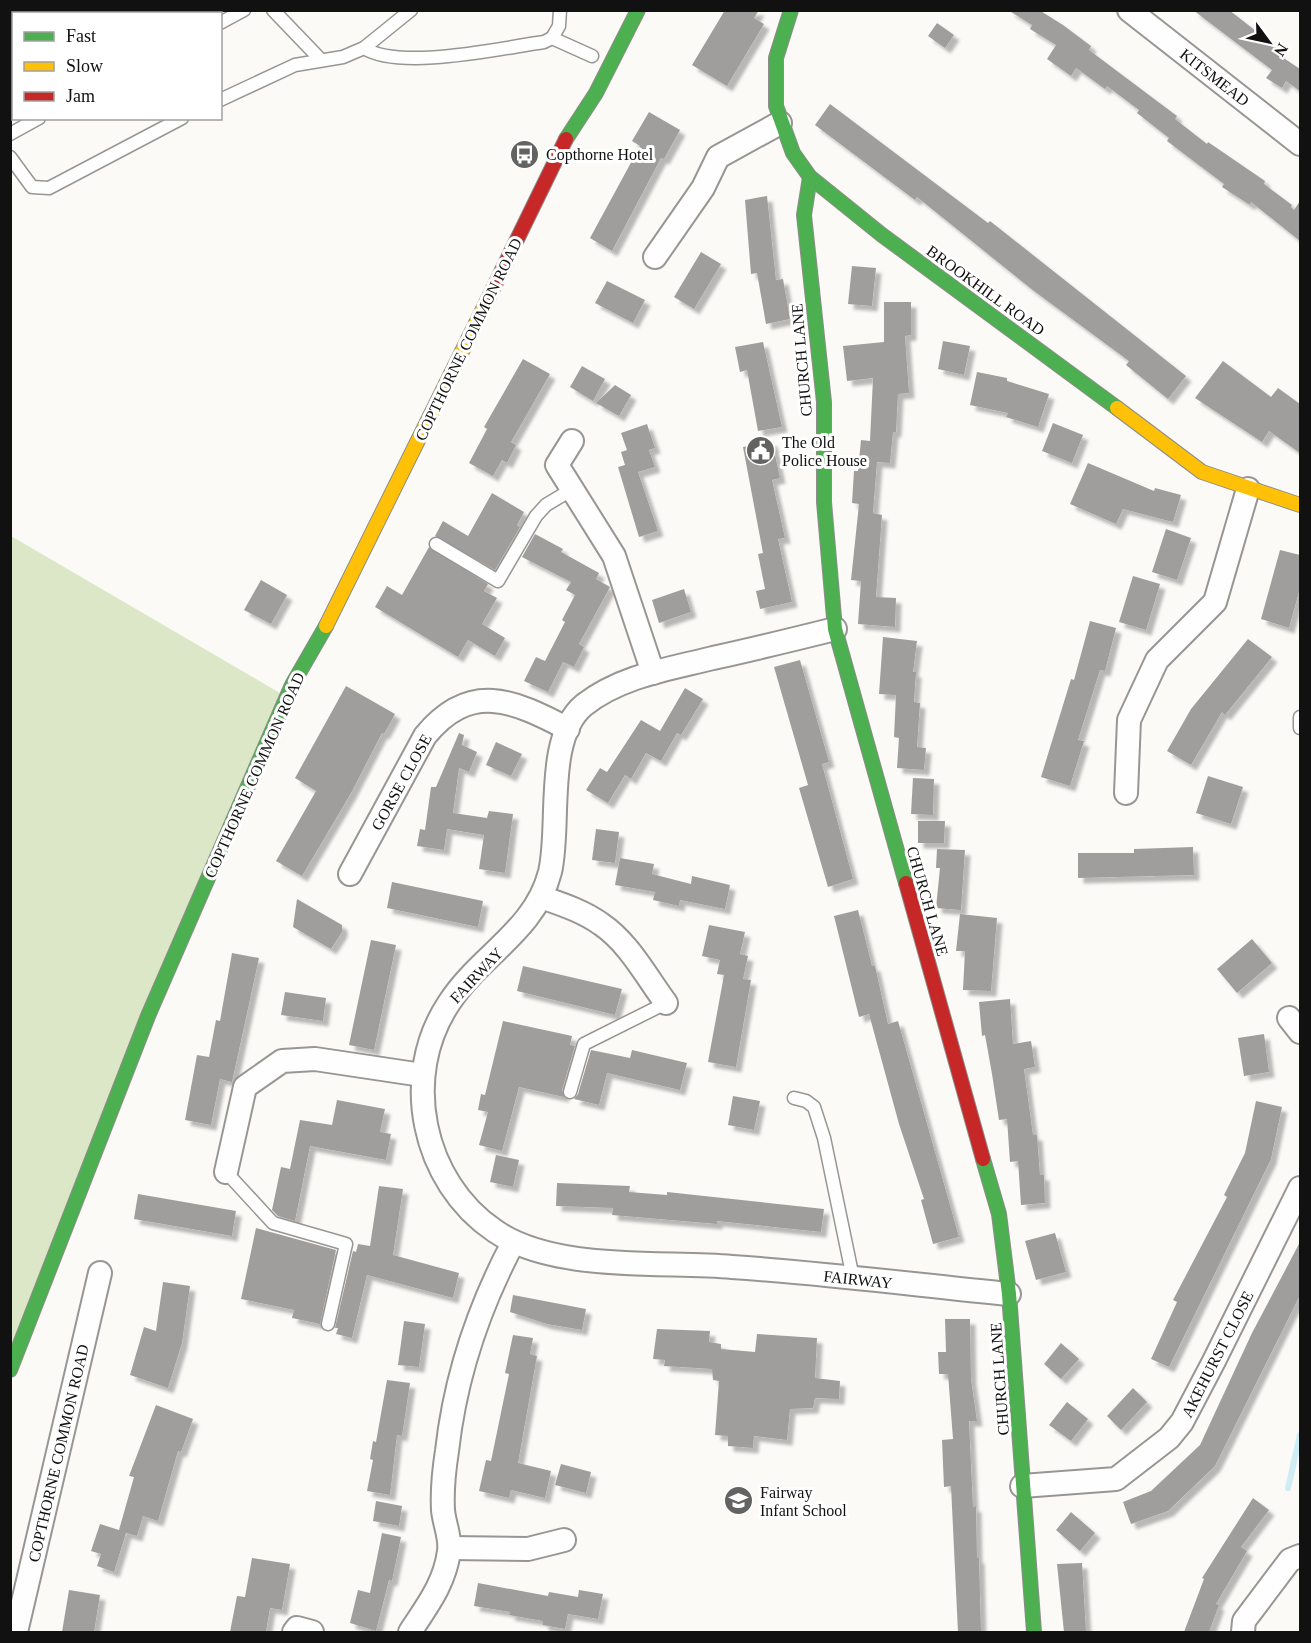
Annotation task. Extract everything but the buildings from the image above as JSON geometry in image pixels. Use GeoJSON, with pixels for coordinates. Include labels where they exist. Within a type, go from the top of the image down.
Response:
{"type":"FeatureCollection","features":[{"type":"Feature","properties":{"kind":"main road","name":"COPTHORNE COMMON ROAD"},"geometry":{"type":"LineString","coordinates":[[10,1370],[148,1016],[292,686],[326,626],[384,511],[569,133],[596,93],[638,10]]}},
{"type":"Feature","properties":{"kind":"main road","name":"BROOKHILL ROAD"},"geometry":{"type":"LineString","coordinates":[[791,10],[774,74],[780,123],[793,153],[810,177],[882,235],[976,302],[1202,472],[1300,505]]}},
{"type":"Feature","properties":{"kind":"main road","name":"COPTHORNE COMMON ROAD"},"geometry":{"type":"LineString","coordinates":[[569,133],[576,98]]}},
{"type":"Feature","properties":{"kind":"main road","name":"CHURCH LANE"},"geometry":{"type":"LineString","coordinates":[[810,177],[804,215],[824,402],[824,502],[835,629],[999,1214],[1009,1294],[1034,1632]]}},
{"type":"Feature","properties":{"kind":"street","name":"KITSMEAD"},"geometry":{"type":"LineString","coordinates":[[1129,10],[1300,144]]}},
{"type":"Feature","properties":{"kind":"street"},"geometry":{"type":"LineString","coordinates":[[655,257],[678,239],[717,157],[780,123]]}},
{"type":"Feature","properties":{"kind":"street"},"geometry":{"type":"LineString","coordinates":[[572,441],[556,465],[614,556],[653,673]]}},
{"type":"Feature","properties":{"kind":"street"},"geometry":{"type":"LineString","coordinates":[[1126,793],[1129,720],[1157,660],[1215,603],[1248,489]]}},
{"type":"Feature","properties":{"kind":"street","name":"FAIRWAY"},"geometry":{"type":"LineString","coordinates":[[835,629],[653,673],[614,685],[581,708],[568,729],[560,754],[550,872],[541,897],[519,931],[468,979],[449,1003],[436,1028],[423,1075],[423,1116],[434,1156],[451,1185],[472,1212],[513,1243],[539,1253],[605,1261],[732,1267],[1009,1294]]}},
{"type":"Feature","properties":{"kind":"street","name":"GORSE CLOSE"},"geometry":{"type":"LineString","coordinates":[[350,874],[425,736],[440,718],[457,706],[482,700],[504,704],[536,711],[568,729]]}},
{"type":"Feature","properties":{"kind":"street"},"geometry":{"type":"LineString","coordinates":[[541,897],[566,906],[601,924],[632,954],[666,1003]]}},
{"type":"Feature","properties":{"kind":"street"},"geometry":{"type":"LineString","coordinates":[[226,1172],[245,1086],[282,1061],[315,1059],[423,1075]]}},
{"type":"Feature","properties":{"kind":"street","name":"AKEHURST CLOSE"},"geometry":{"type":"LineString","coordinates":[[1022,1485],[1116,1479],[1169,1438],[1182,1422],[1300,1188]]}},
{"type":"Feature","properties":{"kind":"street"},"geometry":{"type":"LineString","coordinates":[[410,1632],[435,1597],[450,1548],[443,1512],[443,1486],[455,1399],[485,1300],[513,1243]]}},
{"type":"Feature","properties":{"kind":"street","name":"COPTHORNE COMMON ROAD"},"geometry":{"type":"LineString","coordinates":[[16,1632],[100,1273]]}},
{"type":"Feature","properties":{"kind":"street"},"geometry":{"type":"LineString","coordinates":[[450,1548],[528,1549],[564,1540]]}},
{"type":"Feature","properties":{"kind":"street"},"geometry":{"type":"LineString","coordinates":[[1243,1632],[1244,1621],[1290,1560],[1300,1556]]}},
{"type":"Feature","properties":{"kind":"street"},"geometry":{"type":"LineString","coordinates":[[294,1632],[297,1628],[312,1632]]}},
{"type":"Feature","properties":{"kind":"lane"},"geometry":{"type":"LineString","coordinates":[[222,22],[244,10]]}},
{"type":"Feature","properties":{"kind":"lane"},"geometry":{"type":"LineString","coordinates":[[273,10],[321,60]]}},
{"type":"Feature","properties":{"kind":"lane"},"geometry":{"type":"LineString","coordinates":[[222,99],[295,65],[343,57],[364,48],[411,10]]}},
{"type":"Feature","properties":{"kind":"lane"},"geometry":{"type":"LineString","coordinates":[[364,48],[372,53],[394,58],[428,58],[544,42],[552,38],[559,26],[560,10]]}},
{"type":"Feature","properties":{"kind":"lane"},"geometry":{"type":"LineString","coordinates":[[552,38],[592,57]]}},
{"type":"Feature","properties":{"kind":"lane"},"geometry":{"type":"LineString","coordinates":[[10,134],[35,120]]}},
{"type":"Feature","properties":{"kind":"lane"},"geometry":{"type":"LineString","coordinates":[[10,157],[32,187],[49,188],[178,120]]}},
{"type":"Feature","properties":{"kind":"lane"},"geometry":{"type":"LineString","coordinates":[[436,544],[498,581],[536,516],[546,505],[572,489]]}},
{"type":"Feature","properties":{"kind":"lane"},"geometry":{"type":"LineString","coordinates":[[1300,717],[1300,728]]}},
{"type":"Feature","properties":{"kind":"lane"},"geometry":{"type":"LineString","coordinates":[[570,1092],[584,1044],[666,1003]]}},
{"type":"Feature","properties":{"kind":"lane"},"geometry":{"type":"LineString","coordinates":[[794,1098],[806,1101],[814,1107],[824,1138],[853,1278]]}},
{"type":"Feature","properties":{"kind":"lane"},"geometry":{"type":"LineString","coordinates":[[226,1172],[273,1223],[346,1245],[328,1324]]}},
{"type":"Feature","properties":{"kind":"green space"},"geometry":{"type":"Polygon","coordinates":[[[11,536],[280,693],[11,1370],[11,536]]]}},
{"type":"Feature","properties":{"kind":"waterway"},"geometry":{"type":"LineString","coordinates":[[1288,1488],[1300,1435]]}},
{"type":"Feature","properties":{"kind":"traffic: fast"},"geometry":{"type":"LineString","coordinates":[[566,139],[596,93],[638,10]]}},
{"type":"Feature","properties":{"kind":"traffic: fast"},"geometry":{"type":"LineString","coordinates":[[791,10],[776,58],[776,106],[793,153],[810,177],[882,235],[1117,408]]}},
{"type":"Feature","properties":{"kind":"traffic: fast"},"geometry":{"type":"LineString","coordinates":[[810,177],[804,215],[824,402],[824,502],[835,629],[906,883]]}},
{"type":"Feature","properties":{"kind":"traffic: fast"},"geometry":{"type":"LineString","coordinates":[[10,1370],[148,1016],[292,685],[326,626]]}},
{"type":"Feature","properties":{"kind":"traffic: fast"},"geometry":{"type":"LineString","coordinates":[[983,1159],[999,1214],[1009,1294],[1034,1632]]}},
{"type":"Feature","properties":{"kind":"traffic: slow"},"geometry":{"type":"LineString","coordinates":[[326,626],[488,299]]}},
{"type":"Feature","properties":{"kind":"traffic: slow"},"geometry":{"type":"LineString","coordinates":[[1117,408],[1202,472],[1300,505]]}},
{"type":"Feature","properties":{"kind":"traffic: jam"},"geometry":{"type":"LineString","coordinates":[[488,299],[566,139]]}},
{"type":"Feature","properties":{"kind":"traffic: jam"},"geometry":{"type":"LineString","coordinates":[[906,883],[983,1159]]}},
{"type":"Feature","properties":{"kind":"place","name":"Copthorne Hotel"},"geometry":{"type":"Point","coordinates":[525,154]}},
{"type":"Feature","properties":{"kind":"place","name":"The Old Police House"},"geometry":{"type":"Point","coordinates":[761,451]}},
{"type":"Feature","properties":{"kind":"place","name":"Fairway Infant School"},"geometry":{"type":"Point","coordinates":[739,1501]}}]}
